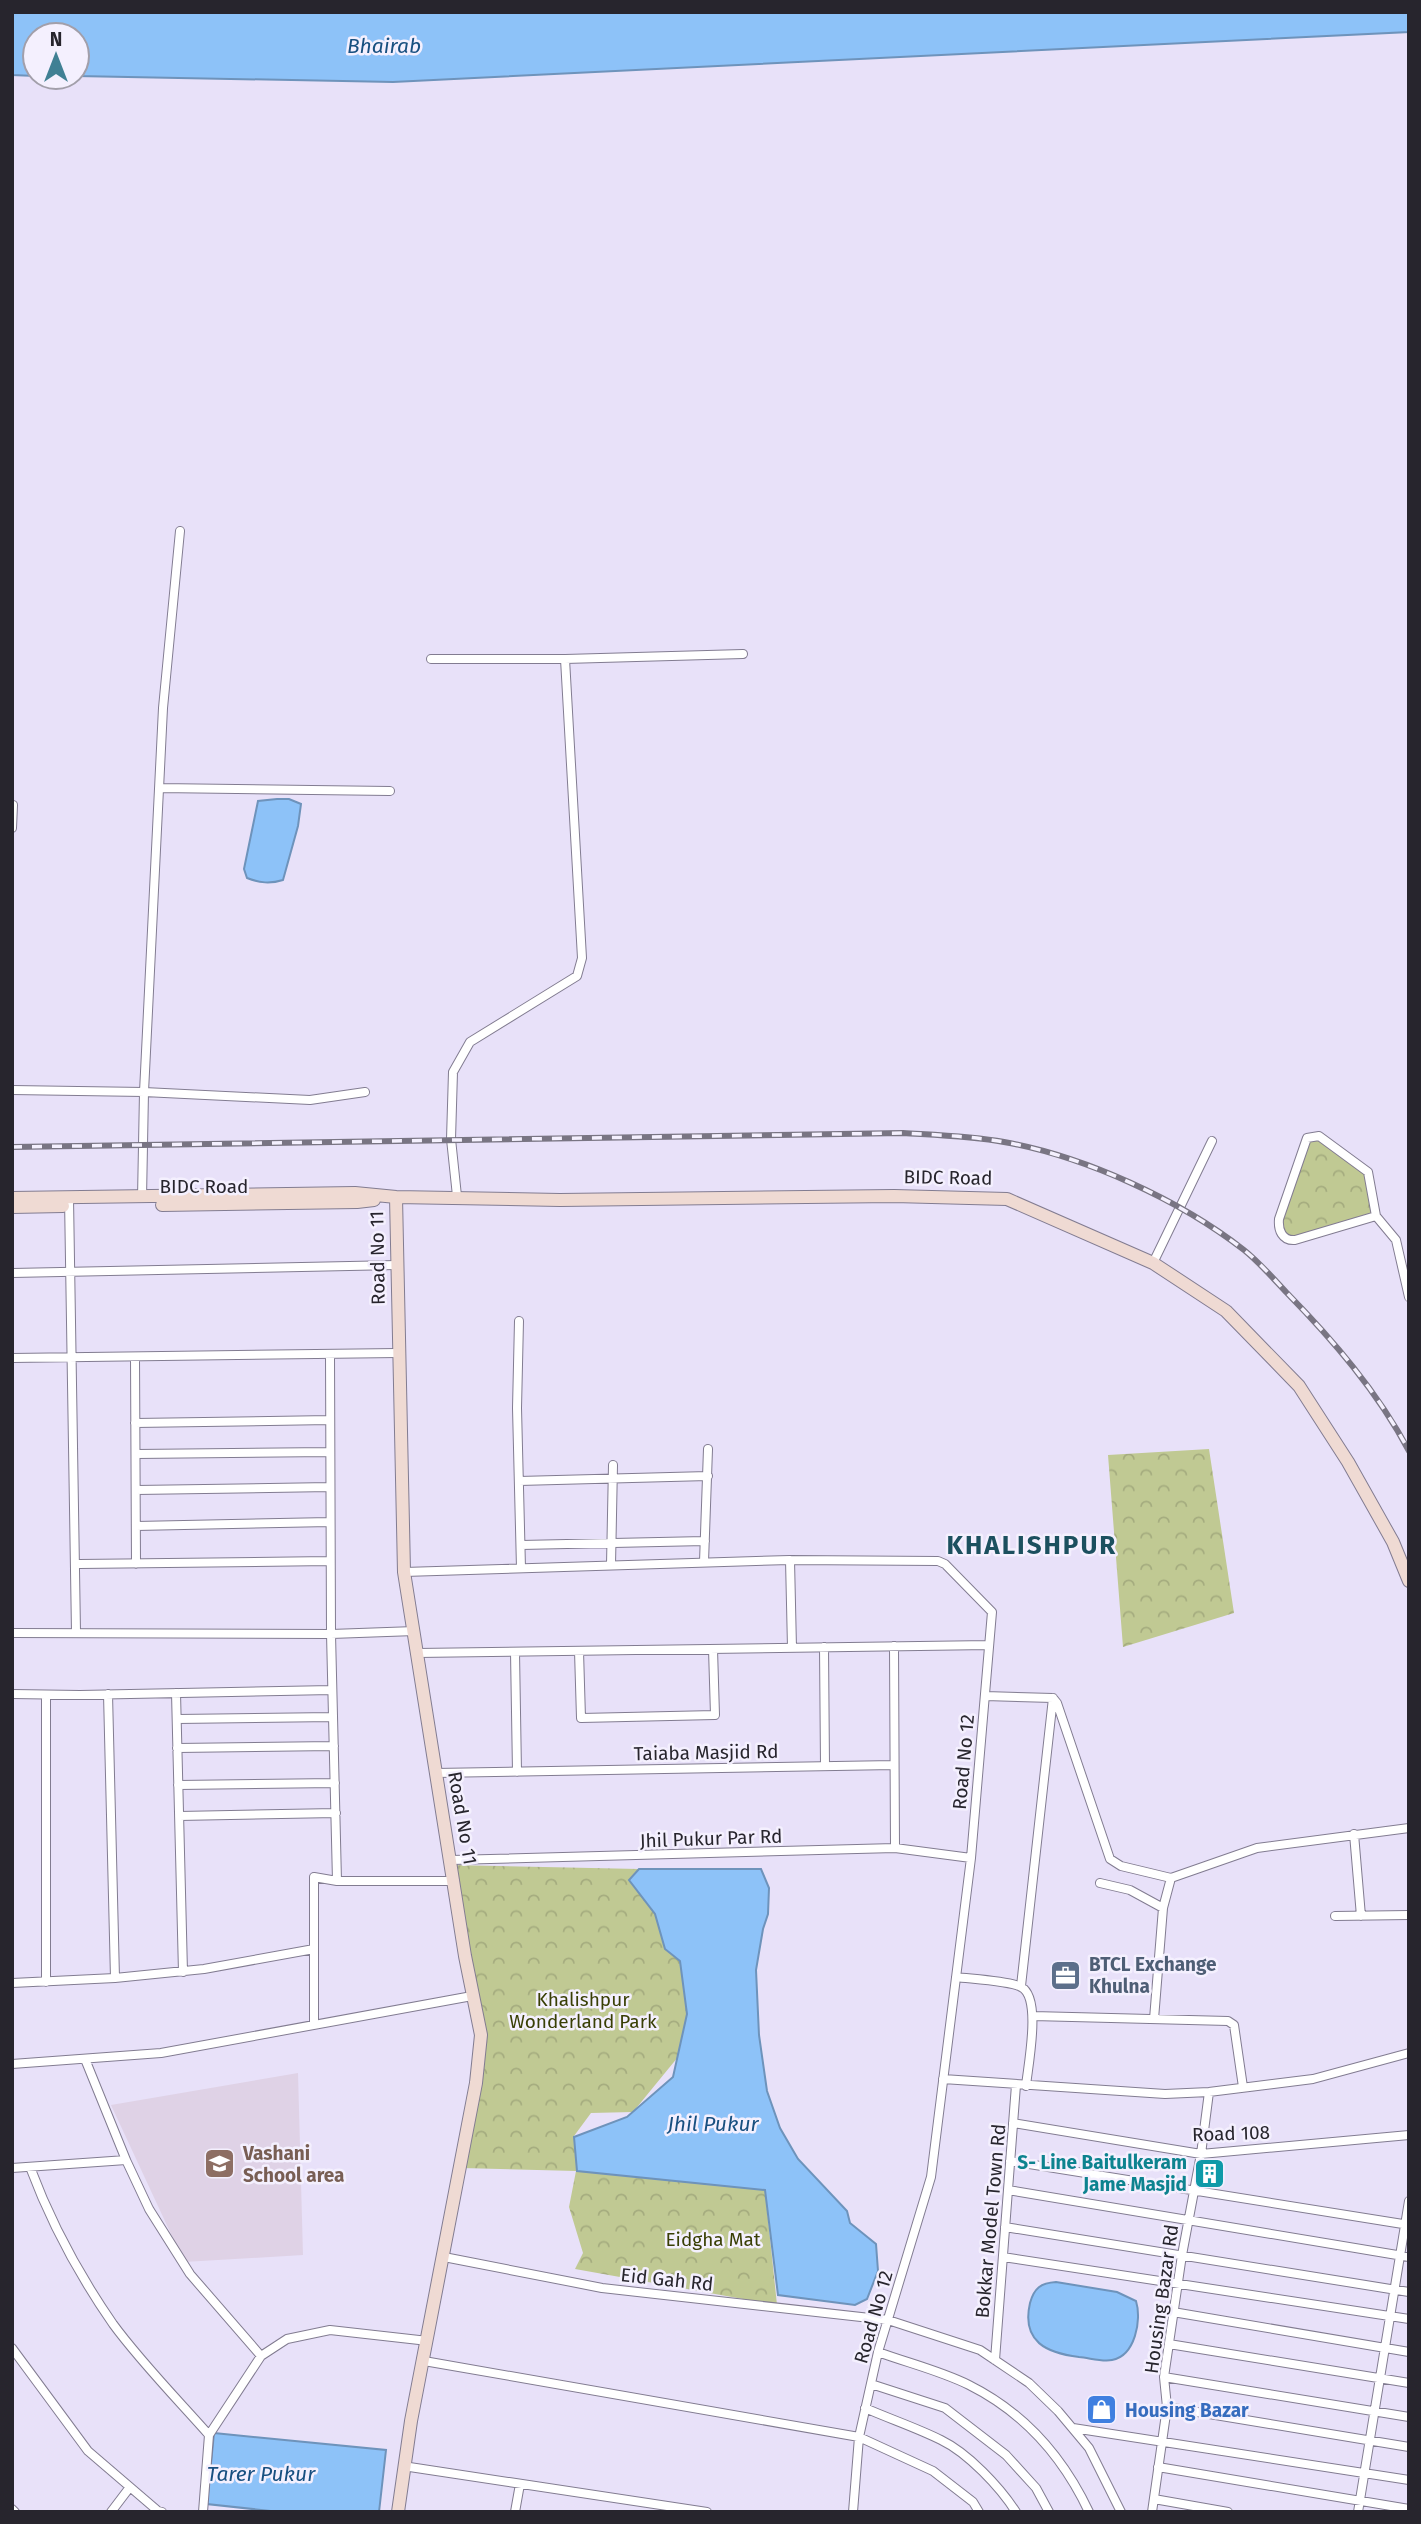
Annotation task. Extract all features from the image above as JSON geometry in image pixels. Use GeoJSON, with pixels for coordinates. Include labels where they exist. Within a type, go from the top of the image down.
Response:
{"type":"FeatureCollection","features":[{"type":"Feature","properties":{"kind":"main road","name":"BIDC Road"},"geometry":{"type":"LineString","coordinates":[[12,1207],[142,1198],[355,1193],[561,1200],[1001,1197],[1153,1263],[1226,1311],[1299,1387],[1348,1462],[1393,1542],[1409,1581]]}},
{"type":"Feature","properties":{"kind":"main road","name":"BIDC Road"},"geometry":{"type":"LineString","coordinates":[[12,1198],[69,1202],[357,1202],[396,1196]]}},
{"type":"Feature","properties":{"kind":"main road","name":"Road No 11"},"geometry":{"type":"LineString","coordinates":[[396,1196],[404,1572],[472,1996],[481,2035],[476,2082],[408,2440],[398,2512]]}},
{"type":"Feature","properties":{"kind":"street"},"geometry":{"type":"LineString","coordinates":[[142,1198],[144,1092],[163,708],[180,531]]}},
{"type":"Feature","properties":{"kind":"street"},"geometry":{"type":"LineString","coordinates":[[431,659],[565,659],[743,653]]}},
{"type":"Feature","properties":{"kind":"street"},"geometry":{"type":"LineString","coordinates":[[457,1196],[451,1139],[453,1072],[470,1042],[577,976],[582,958],[565,659]]}},
{"type":"Feature","properties":{"kind":"street"},"geometry":{"type":"LineString","coordinates":[[159,788],[390,791]]}},
{"type":"Feature","properties":{"kind":"street"},"geometry":{"type":"LineString","coordinates":[[12,828],[13,805]]}},
{"type":"Feature","properties":{"kind":"street"},"geometry":{"type":"LineString","coordinates":[[12,1090],[144,1092],[310,1100],[365,1091]]}},
{"type":"Feature","properties":{"kind":"street"},"geometry":{"type":"LineString","coordinates":[[1376,1216],[1295,1240],[1283,1236],[1279,1229],[1279,1219],[1307,1138],[1319,1136],[1368,1172],[1376,1216],[1396,1240],[1409,1297]]}},
{"type":"Feature","properties":{"kind":"street"},"geometry":{"type":"LineString","coordinates":[[1153,1263],[1212,1141]]}},
{"type":"Feature","properties":{"kind":"street"},"geometry":{"type":"LineString","coordinates":[[69,1202],[76,1632]]}},
{"type":"Feature","properties":{"kind":"street"},"geometry":{"type":"LineString","coordinates":[[12,1273],[397,1265]]}},
{"type":"Feature","properties":{"kind":"street"},"geometry":{"type":"LineString","coordinates":[[519,1321],[522,1568]]}},
{"type":"Feature","properties":{"kind":"street"},"geometry":{"type":"LineString","coordinates":[[12,1358],[398,1353]]}},
{"type":"Feature","properties":{"kind":"street"},"geometry":{"type":"LineString","coordinates":[[330,1354],[330,1561],[337,1881]]}},
{"type":"Feature","properties":{"kind":"street"},"geometry":{"type":"LineString","coordinates":[[135,1357],[136,1564]]}},
{"type":"Feature","properties":{"kind":"street"},"geometry":{"type":"LineString","coordinates":[[135,1423],[330,1420]]}},
{"type":"Feature","properties":{"kind":"street"},"geometry":{"type":"LineString","coordinates":[[704,1562],[708,1449]]}},
{"type":"Feature","properties":{"kind":"street"},"geometry":{"type":"LineString","coordinates":[[136,1454],[330,1452]]}},
{"type":"Feature","properties":{"kind":"street"},"geometry":{"type":"LineString","coordinates":[[611,1565],[613,1465]]}},
{"type":"Feature","properties":{"kind":"street"},"geometry":{"type":"LineString","coordinates":[[519,1481],[708,1476]]}},
{"type":"Feature","properties":{"kind":"street"},"geometry":{"type":"LineString","coordinates":[[136,1490],[330,1487]]}},
{"type":"Feature","properties":{"kind":"street"},"geometry":{"type":"LineString","coordinates":[[136,1526],[330,1522]]}},
{"type":"Feature","properties":{"kind":"street"},"geometry":{"type":"LineString","coordinates":[[521,1545],[705,1541]]}},
{"type":"Feature","properties":{"kind":"street"},"geometry":{"type":"LineString","coordinates":[[790,1560],[792,1648]]}},
{"type":"Feature","properties":{"kind":"street","name":"Road No 12"},"geometry":{"type":"LineString","coordinates":[[404,1572],[790,1560],[938,1561],[945,1564],[992,1612],[971,1858],[931,2177],[878,2352],[859,2437],[853,2512]]}},
{"type":"Feature","properties":{"kind":"street"},"geometry":{"type":"LineString","coordinates":[[79,1564],[330,1561]]}},
{"type":"Feature","properties":{"kind":"street"},"geometry":{"type":"LineString","coordinates":[[12,1633],[415,1631]]}},
{"type":"Feature","properties":{"kind":"street"},"geometry":{"type":"LineString","coordinates":[[417,1653],[989,1645]]}},
{"type":"Feature","properties":{"kind":"street"},"geometry":{"type":"LineString","coordinates":[[894,1646],[895,1848]]}},
{"type":"Feature","properties":{"kind":"street"},"geometry":{"type":"LineString","coordinates":[[824,1647],[825,1766]]}},
{"type":"Feature","properties":{"kind":"street"},"geometry":{"type":"LineString","coordinates":[[579,1651],[581,1718],[715,1715],[713,1649]]}},
{"type":"Feature","properties":{"kind":"street"},"geometry":{"type":"LineString","coordinates":[[515,1652],[517,1772]]}},
{"type":"Feature","properties":{"kind":"street"},"geometry":{"type":"LineString","coordinates":[[12,1694],[108,1695],[332,1690]]}},
{"type":"Feature","properties":{"kind":"street"},"geometry":{"type":"LineString","coordinates":[[176,1693],[183,1972]]}},
{"type":"Feature","properties":{"kind":"street"},"geometry":{"type":"LineString","coordinates":[[46,1695],[46,1982]]}},
{"type":"Feature","properties":{"kind":"street"},"geometry":{"type":"LineString","coordinates":[[108,1695],[115,1978]]}},
{"type":"Feature","properties":{"kind":"street"},"geometry":{"type":"LineString","coordinates":[[985,1696],[1053,1698],[1111,1859],[1121,1866],[1171,1878],[1257,1848],[1409,1828]]}},
{"type":"Feature","properties":{"kind":"street"},"geometry":{"type":"LineString","coordinates":[[1021,1986],[1053,1698]]}},
{"type":"Feature","properties":{"kind":"street"},"geometry":{"type":"LineString","coordinates":[[177,1719],[333,1717]]}},
{"type":"Feature","properties":{"kind":"street"},"geometry":{"type":"LineString","coordinates":[[177,1748],[334,1746]]}},
{"type":"Feature","properties":{"kind":"street","name":"Taiaba Masjid Rd"},"geometry":{"type":"LineString","coordinates":[[435,1773],[894,1765]]}},
{"type":"Feature","properties":{"kind":"street"},"geometry":{"type":"LineString","coordinates":[[178,1785],[335,1783]]}},
{"type":"Feature","properties":{"kind":"street"},"geometry":{"type":"LineString","coordinates":[[179,1816],[336,1813]]}},
{"type":"Feature","properties":{"kind":"street"},"geometry":{"type":"LineString","coordinates":[[1354,1834],[1361,1916]]}},
{"type":"Feature","properties":{"kind":"street","name":"Jhil Pukur Par Rd"},"geometry":{"type":"LineString","coordinates":[[451,1860],[895,1848],[971,1858]]}},
{"type":"Feature","properties":{"kind":"street"},"geometry":{"type":"LineString","coordinates":[[314,2025],[314,1877],[337,1881],[454,1881]]}},
{"type":"Feature","properties":{"kind":"street"},"geometry":{"type":"LineString","coordinates":[[1154,2019],[1163,1908],[1171,1878]]}},
{"type":"Feature","properties":{"kind":"street"},"geometry":{"type":"LineString","coordinates":[[1100,1883],[1130,1890],[1163,1908]]}},
{"type":"Feature","properties":{"kind":"street"},"geometry":{"type":"LineString","coordinates":[[1335,1916],[1409,1915]]}},
{"type":"Feature","properties":{"kind":"street"},"geometry":{"type":"LineString","coordinates":[[12,1983],[183,1972],[314,1949]]}},
{"type":"Feature","properties":{"kind":"street"},"geometry":{"type":"LineString","coordinates":[[956,1977],[1021,1986],[1029,1994],[1032,2016],[1228,2021],[1234,2025],[1243,2087]]}},
{"type":"Feature","properties":{"kind":"street"},"geometry":{"type":"LineString","coordinates":[[12,2064],[161,2053],[472,1996]]}},
{"type":"Feature","properties":{"kind":"street","name":"Bokkar Model Town Rd"},"geometry":{"type":"LineString","coordinates":[[995,2360],[1013,2123],[1032,2016]]}},
{"type":"Feature","properties":{"kind":"street"},"geometry":{"type":"LineString","coordinates":[[943,2079],[1165,2094],[1209,2092],[1313,2079],[1409,2053]]}},
{"type":"Feature","properties":{"kind":"street"},"geometry":{"type":"LineString","coordinates":[[85,2059],[149,2209],[190,2274],[261,2356]]}},
{"type":"Feature","properties":{"kind":"street","name":"Housing Bazar Rd"},"geometry":{"type":"LineString","coordinates":[[1152,2512],[1167,2407],[1164,2377],[1209,2092]]}},
{"type":"Feature","properties":{"kind":"street","name":"Road 108"},"geometry":{"type":"LineString","coordinates":[[1013,2123],[1201,2154],[1409,2135]]}},
{"type":"Feature","properties":{"kind":"street"},"geometry":{"type":"LineString","coordinates":[[12,2168],[127,2160]]}},
{"type":"Feature","properties":{"kind":"street"},"geometry":{"type":"LineString","coordinates":[[1010,2161],[1407,2225]]}},
{"type":"Feature","properties":{"kind":"street"},"geometry":{"type":"LineString","coordinates":[[30,2167],[47,2212],[66,2248],[114,2325],[209,2435]]}},
{"type":"Feature","properties":{"kind":"street"},"geometry":{"type":"LineString","coordinates":[[1008,2190],[1404,2256]]}},
{"type":"Feature","properties":{"kind":"street"},"geometry":{"type":"LineString","coordinates":[[1358,2512],[1394,2290],[1404,2256],[1409,2201]]}},
{"type":"Feature","properties":{"kind":"street"},"geometry":{"type":"LineString","coordinates":[[1005,2227],[1409,2292]]}},
{"type":"Feature","properties":{"kind":"street","name":"Eid Gah Rd"},"geometry":{"type":"LineString","coordinates":[[444,2257],[602,2288],[888,2320],[980,2350],[1029,2383],[1058,2410],[1089,2448],[1121,2512]]}},
{"type":"Feature","properties":{"kind":"street"},"geometry":{"type":"LineString","coordinates":[[1003,2257],[1409,2319]]}},
{"type":"Feature","properties":{"kind":"street"},"geometry":{"type":"LineString","coordinates":[[1173,2312],[1409,2352]]}},
{"type":"Feature","properties":{"kind":"street"},"geometry":{"type":"LineString","coordinates":[[203,2512],[209,2435],[261,2356],[288,2339],[330,2330],[428,2341]]}},
{"type":"Feature","properties":{"kind":"street"},"geometry":{"type":"LineString","coordinates":[[1169,2344],[1409,2383]]}},
{"type":"Feature","properties":{"kind":"street"},"geometry":{"type":"LineString","coordinates":[[12,2347],[88,2451],[162,2512]]}},
{"type":"Feature","properties":{"kind":"street"},"geometry":{"type":"LineString","coordinates":[[878,2352],[966,2384],[1006,2408],[1057,2456],[1089,2512]]}},
{"type":"Feature","properties":{"kind":"street"},"geometry":{"type":"LineString","coordinates":[[424,2361],[859,2437],[933,2471],[973,2502],[979,2512]]}},
{"type":"Feature","properties":{"kind":"street"},"geometry":{"type":"LineString","coordinates":[[1164,2377],[1409,2417]]}},
{"type":"Feature","properties":{"kind":"street"},"geometry":{"type":"LineString","coordinates":[[871,2384],[945,2408],[1006,2455],[1036,2488],[1049,2512]]}},
{"type":"Feature","properties":{"kind":"street"},"geometry":{"type":"LineString","coordinates":[[1167,2407],[1409,2447]]}},
{"type":"Feature","properties":{"kind":"street"},"geometry":{"type":"LineString","coordinates":[[865,2408],[944,2441],[974,2464],[1004,2494],[1016,2512]]}},
{"type":"Feature","properties":{"kind":"street"},"geometry":{"type":"LineString","coordinates":[[1072,2428],[1409,2480]]}},
{"type":"Feature","properties":{"kind":"street"},"geometry":{"type":"LineString","coordinates":[[404,2466],[707,2512]]}},
{"type":"Feature","properties":{"kind":"street"},"geometry":{"type":"LineString","coordinates":[[1158,2468],[1409,2509]]}},
{"type":"Feature","properties":{"kind":"street"},"geometry":{"type":"LineString","coordinates":[[514,2512],[520,2484]]}},
{"type":"Feature","properties":{"kind":"street"},"geometry":{"type":"LineString","coordinates":[[111,2512],[130,2487]]}},
{"type":"Feature","properties":{"kind":"street"},"geometry":{"type":"LineString","coordinates":[[1154,2500],[1228,2512]]}},
{"type":"Feature","properties":{"kind":"shaded area","name":"Vashani School area"},"geometry":{"type":"Polygon","coordinates":[[[298,2073],[303,2255],[184,2262],[111,2105],[298,2073]]]}},
{"type":"Feature","properties":{"kind":"green space"},"geometry":{"type":"Polygon","coordinates":[[[1315,1136],[1365,1168],[1376,1216],[1290,1240],[1278,1224],[1305,1142],[1315,1136]]]}},
{"type":"Feature","properties":{"kind":"green space"},"geometry":{"type":"Polygon","coordinates":[[[1209,1449],[1234,1613],[1123,1647],[1108,1455],[1209,1449]]]}},
{"type":"Feature","properties":{"kind":"green space","name":"Khalishpur Wonderland Park"},"geometry":{"type":"Polygon","coordinates":[[[452,1865],[639,1869],[629,1880],[655,1914],[665,1949],[680,1961],[687,2014],[678,2057],[633,2112],[591,2113],[574,2136],[577,2171],[765,2190],[777,2305],[575,2269],[583,2253],[569,2207],[576,2171],[461,2168],[481,2035],[452,1865]]]}},
{"type":"Feature","properties":{"kind":"water","name":"Bhairab"},"geometry":{"type":"Polygon","coordinates":[[[12,12],[1409,12],[1409,32],[393,82],[91,76],[91,21],[21,21],[21,75],[12,75],[12,12]]]}},
{"type":"Feature","properties":{"kind":"water"},"geometry":{"type":"Polygon","coordinates":[[[289,799],[301,804],[298,826],[283,880],[256,881],[247,878],[244,869],[258,801],[289,799]]]}},
{"type":"Feature","properties":{"kind":"water","name":"Jhil Pukur"},"geometry":{"type":"Polygon","coordinates":[[[639,1869],[761,1869],[769,1888],[768,1914],[756,1970],[759,2035],[767,2091],[780,2128],[798,2159],[847,2211],[850,2223],[876,2244],[878,2271],[867,2299],[855,2305],[778,2295],[765,2190],[577,2171],[574,2137],[627,2117],[673,2077],[687,2014],[680,1961],[665,1949],[655,1914],[629,1880],[639,1869]]]}},
{"type":"Feature","properties":{"kind":"water"},"geometry":{"type":"Polygon","coordinates":[[[1056,2282],[1117,2292],[1136,2301],[1137,2327],[1126,2352],[1112,2360],[1100,2360],[1067,2355],[1039,2343],[1029,2327],[1030,2303],[1039,2287],[1056,2282]]]}},
{"type":"Feature","properties":{"kind":"water","name":"Tarer Pukur"},"geometry":{"type":"Polygon","coordinates":[[[214,2433],[386,2450],[379,2512],[280,2512],[207,2504],[214,2433]]]}},
{"type":"Feature","properties":{"kind":"railway"},"geometry":{"type":"LineString","coordinates":[[12,1147],[903,1133],[1004,1142],[1066,1158],[1130,1182],[1191,1214],[1244,1250],[1303,1310],[1353,1367],[1383,1408],[1409,1451]]}},
{"type":"Feature","properties":{"kind":"place","name":"BTCL Exchange Khulna"},"geometry":{"type":"Point","coordinates":[1066,1975]}},
{"type":"Feature","properties":{"kind":"place","name":"Vashani School area"},"geometry":{"type":"Point","coordinates":[220,2164]}},
{"type":"Feature","properties":{"kind":"place","name":"S- Line Baitulkeram Jame Masjid"},"geometry":{"type":"Point","coordinates":[1210,2173]}},
{"type":"Feature","properties":{"kind":"place","name":"Housing Bazar"},"geometry":{"type":"Point","coordinates":[1102,2410]}},
{"type":"Feature","properties":{"kind":"district","name":"KHALISHPUR"},"geometry":{"type":"Point","coordinates":[1032,1545]}},
{"type":"Feature","properties":{"kind":"park label","name":"Eidgha Mat"},"geometry":{"type":"Point","coordinates":[713,2239]}}]}
